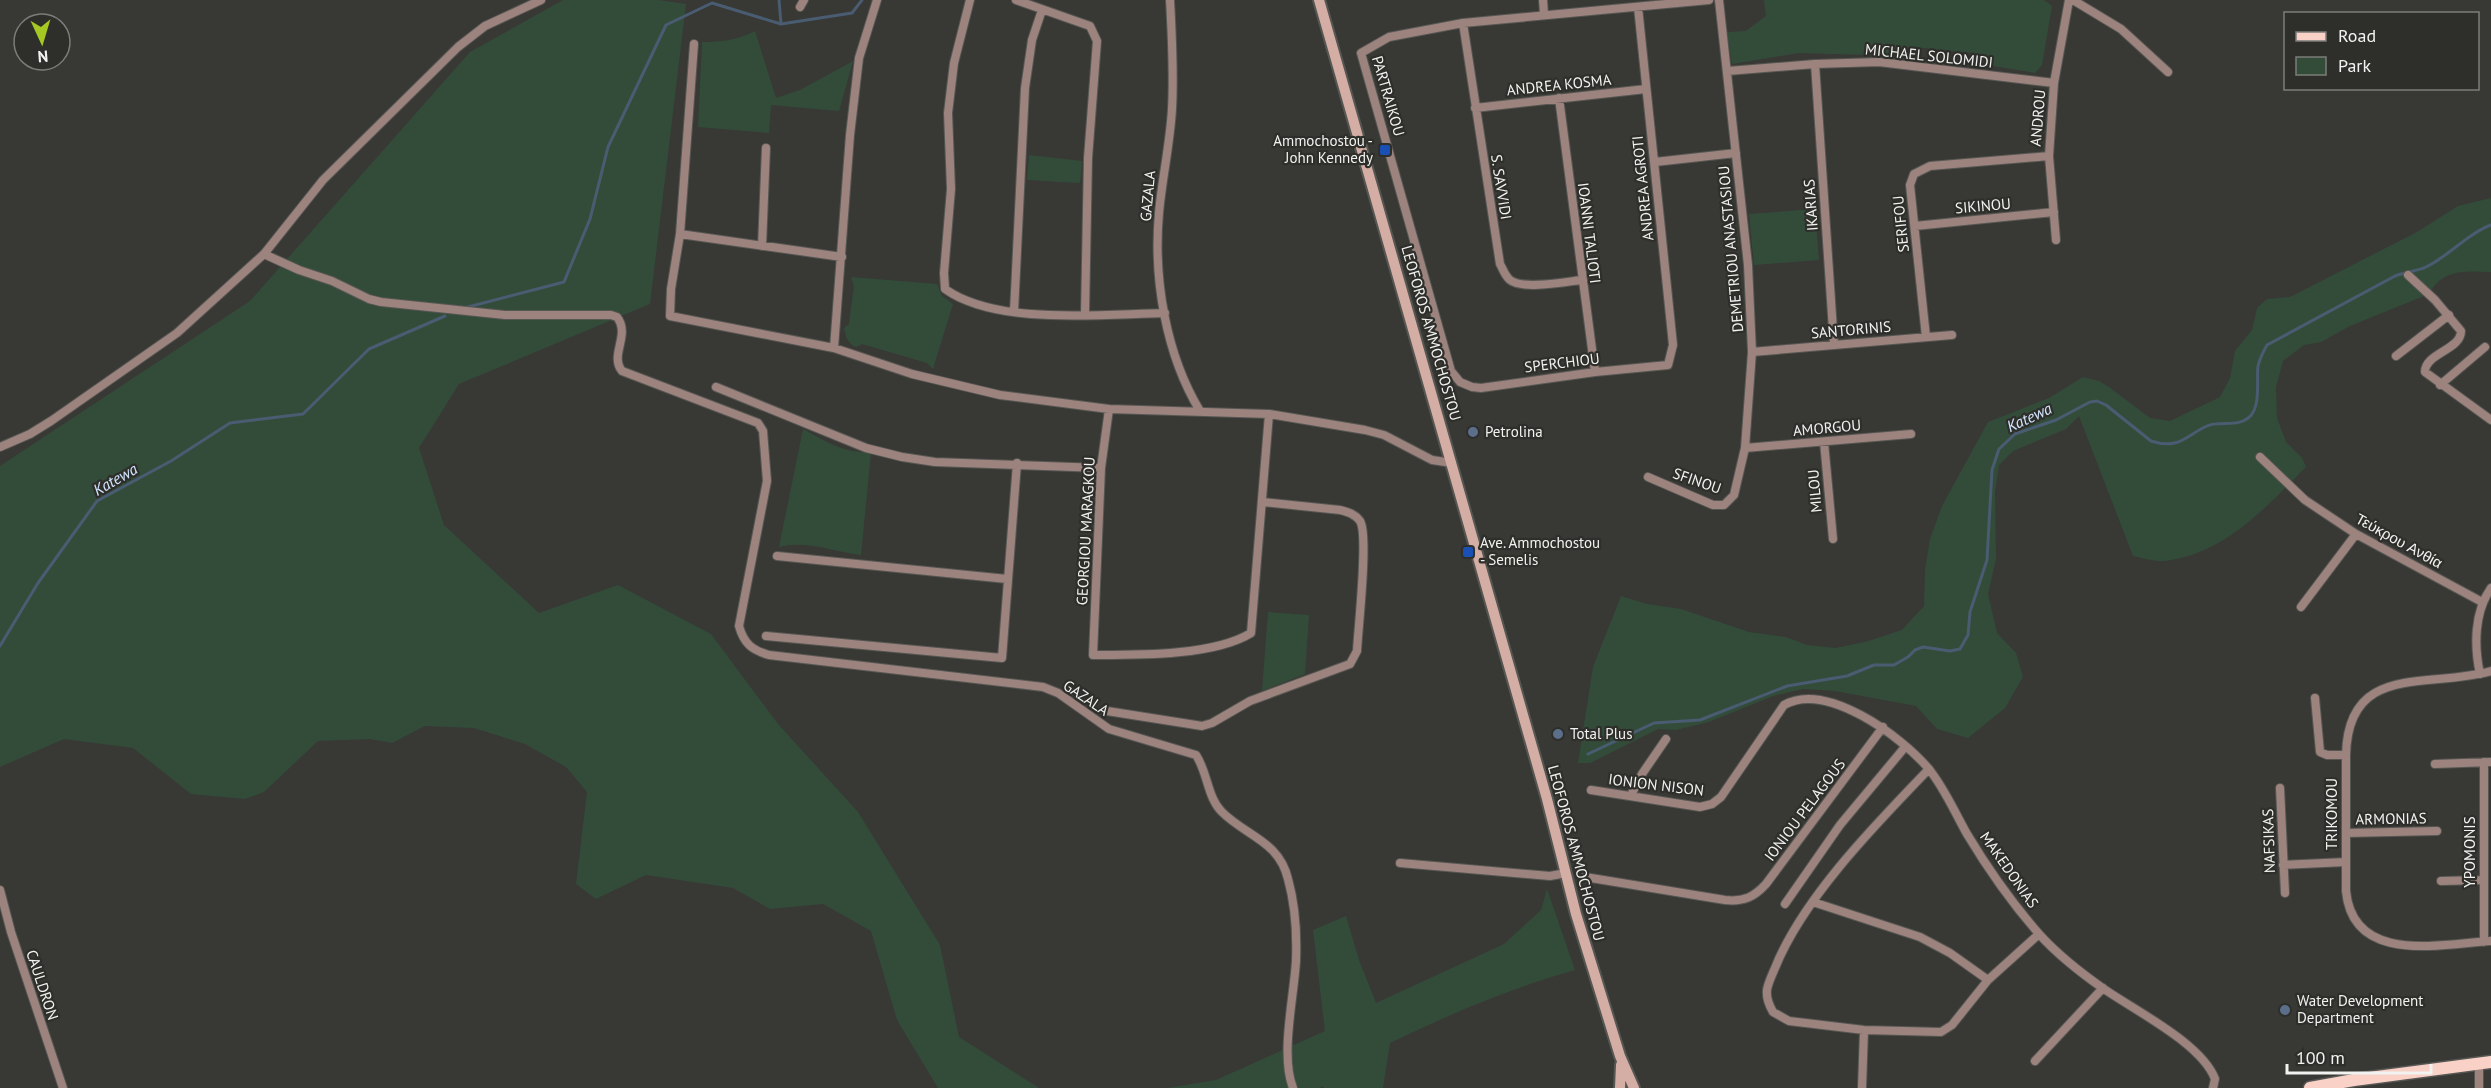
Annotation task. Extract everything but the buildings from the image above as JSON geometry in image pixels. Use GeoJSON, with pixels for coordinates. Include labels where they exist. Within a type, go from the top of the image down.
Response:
{"type":"FeatureCollection","features":[{"type":"Feature","properties":{"kind":"main road","name":"LEOFOROS AMMOCHOSTOU"},"geometry":{"type":"LineString","coordinates":[[1320,0],[1547,799],[1576,914],[1620,1056],[1634,1088]]}},
{"type":"Feature","properties":{"kind":"main road","name":"LEOFOROS AMMOCHOSTOU"},"geometry":{"type":"LineString","coordinates":[[1620,1056],[1620,1088]]}},
{"type":"Feature","properties":{"kind":"main road"},"geometry":{"type":"LineString","coordinates":[[2310,1088],[2485,1063]]}},
{"type":"Feature","properties":{"kind":"street"},"geometry":{"type":"LineString","coordinates":[[0,447],[38,430],[177,333],[264,254],[324,180],[427,76],[485,26],[541,0]]}},
{"type":"Feature","properties":{"kind":"street"},"geometry":{"type":"LineString","coordinates":[[834,348],[850,131],[859,58],[877,0]]}},
{"type":"Feature","properties":{"kind":"street"},"geometry":{"type":"LineString","coordinates":[[970,0],[954,63],[948,112],[951,189],[944,273],[945,289],[960,300],[1014,312],[1165,313]]}},
{"type":"Feature","properties":{"kind":"street"},"geometry":{"type":"LineString","coordinates":[[1016,0],[1090,26],[1097,41],[1088,158],[1085,314]]}},
{"type":"Feature","properties":{"kind":"street","name":"GAZALA"},"geometry":{"type":"LineString","coordinates":[[1170,0],[1172,109],[1159,215],[1159,282],[1170,336],[1188,391],[1200,411]]}},
{"type":"Feature","properties":{"kind":"street"},"geometry":{"type":"LineString","coordinates":[[1543,0],[1544,14]]}},
{"type":"Feature","properties":{"kind":"street","name":"PARTRAIKOU"},"geometry":{"type":"LineString","coordinates":[[1460,382],[1451,370],[1361,53],[1389,37],[1463,23],[1709,0]]}},
{"type":"Feature","properties":{"kind":"street","name":"DEMETRIOU ANASTASIOU"},"geometry":{"type":"LineString","coordinates":[[1719,0],[1748,265],[1752,352],[1745,448],[1734,495]]}},
{"type":"Feature","properties":{"kind":"street"},"geometry":{"type":"LineString","coordinates":[[2071,0],[2121,29],[2168,72]]}},
{"type":"Feature","properties":{"kind":"street","name":"ANDROU"},"geometry":{"type":"LineString","coordinates":[[2056,240],[2049,156],[2054,83],[2071,0]]}},
{"type":"Feature","properties":{"kind":"street","name":"ANDREA AGROTI"},"geometry":{"type":"LineString","coordinates":[[1638,7],[1672,345],[1668,365]]}},
{"type":"Feature","properties":{"kind":"street"},"geometry":{"type":"LineString","coordinates":[[1014,312],[1025,88],[1032,40],[1042,9]]}},
{"type":"Feature","properties":{"kind":"street","name":"S. SAVVIDI"},"geometry":{"type":"LineString","coordinates":[[1463,23],[1500,264],[1504,273],[1510,279],[1524,285],[1581,280]]}},
{"type":"Feature","properties":{"kind":"street"},"geometry":{"type":"LineString","coordinates":[[694,44],[680,234],[670,289],[670,316],[834,348],[912,374],[989,392],[1109,409],[1269,414],[1365,430],[1384,435],[1432,460],[1452,463]]}},
{"type":"Feature","properties":{"kind":"street","name":"MICHAEL SOLOMIDI"},"geometry":{"type":"LineString","coordinates":[[1728,71],[1815,64],[1879,62],[2054,83]]}},
{"type":"Feature","properties":{"kind":"street","name":"IKARIAS"},"geometry":{"type":"LineString","coordinates":[[1815,64],[1834,345]]}},
{"type":"Feature","properties":{"kind":"street","name":"ANDREA KOSMA"},"geometry":{"type":"LineString","coordinates":[[1475,108],[1646,89]]}},
{"type":"Feature","properties":{"kind":"street","name":"IOANNI TALIOTI"},"geometry":{"type":"LineString","coordinates":[[1559,98],[1594,372]]}},
{"type":"Feature","properties":{"kind":"street"},"geometry":{"type":"LineString","coordinates":[[762,246],[766,148]]}},
{"type":"Feature","properties":{"kind":"street"},"geometry":{"type":"LineString","coordinates":[[1655,162],[1736,153]]}},
{"type":"Feature","properties":{"kind":"street","name":"SERIFOU"},"geometry":{"type":"LineString","coordinates":[[1926,337],[1910,185],[1912,177],[1917,171],[1930,166],[2049,156]]}},
{"type":"Feature","properties":{"kind":"street","name":"SIKINOU"},"geometry":{"type":"LineString","coordinates":[[1915,226],[2054,213]]}},
{"type":"Feature","properties":{"kind":"street"},"geometry":{"type":"LineString","coordinates":[[680,234],[842,257]]}},
{"type":"Feature","properties":{"kind":"street","name":"GAZALA"},"geometry":{"type":"LineString","coordinates":[[264,254],[381,302],[474,313],[538,316],[611,315],[617,317],[622,323],[623,331],[617,361],[622,371],[758,423],[763,431],[767,481],[739,626],[746,645],[755,651],[769,655],[1044,687],[1058,693],[1109,729],[1196,755],[1203,766],[1213,800],[1223,813],[1263,840],[1276,854],[1288,877],[1296,958],[1289,1029],[1289,1076],[1293,1088]]}},
{"type":"Feature","properties":{"kind":"street"},"geometry":{"type":"LineString","coordinates":[[2408,275],[2449,315],[2459,328],[2460,338],[2427,363],[2424,370],[2426,374],[2491,420]]}},
{"type":"Feature","properties":{"kind":"street"},"geometry":{"type":"LineString","coordinates":[[2396,356],[2449,315]]}},
{"type":"Feature","properties":{"kind":"street","name":"SANTORINIS"},"geometry":{"type":"LineString","coordinates":[[1752,352],[1952,335]]}},
{"type":"Feature","properties":{"kind":"street"},"geometry":{"type":"LineString","coordinates":[[2440,385],[2485,347]]}},
{"type":"Feature","properties":{"kind":"street","name":"SPERCHIOU"},"geometry":{"type":"LineString","coordinates":[[1460,382],[1481,388],[1594,372],[1668,365]]}},
{"type":"Feature","properties":{"kind":"street"},"geometry":{"type":"LineString","coordinates":[[716,387],[866,448],[893,455],[935,462],[1017,463],[1101,468]]}},
{"type":"Feature","properties":{"kind":"street","name":"GEORGIOU MARAGKOU"},"geometry":{"type":"LineString","coordinates":[[1109,409],[1101,468],[1094,655],[1150,656],[1219,644],[1251,633],[1263,502]]}},
{"type":"Feature","properties":{"kind":"street"},"geometry":{"type":"LineString","coordinates":[[1107,711],[1202,726],[1212,723],[1250,701],[1350,664],[1357,651],[1363,538],[1359,519],[1340,510],[1263,502],[1269,414]]}},
{"type":"Feature","properties":{"kind":"street","name":"AMORGOU"},"geometry":{"type":"LineString","coordinates":[[1745,448],[1911,434]]}},
{"type":"Feature","properties":{"kind":"street","name":"MILOU"},"geometry":{"type":"LineString","coordinates":[[1824,442],[1833,539]]}},
{"type":"Feature","properties":{"kind":"street","name":"Τεύκρου Ανθία"},"geometry":{"type":"LineString","coordinates":[[2260,457],[2305,500],[2356,534],[2482,602]]}},
{"type":"Feature","properties":{"kind":"street"},"geometry":{"type":"LineString","coordinates":[[766,636],[1002,658],[1017,463]]}},
{"type":"Feature","properties":{"kind":"street","name":"SFINOU"},"geometry":{"type":"LineString","coordinates":[[1648,477],[1713,505],[1724,505],[1734,495]]}},
{"type":"Feature","properties":{"kind":"street"},"geometry":{"type":"LineString","coordinates":[[2301,607],[2356,534]]}},
{"type":"Feature","properties":{"kind":"street"},"geometry":{"type":"LineString","coordinates":[[777,556],[1007,579]]}},
{"type":"Feature","properties":{"kind":"street"},"geometry":{"type":"LineString","coordinates":[[2480,674],[2477,643],[2482,602],[2491,588]]}},
{"type":"Feature","properties":{"kind":"street","name":"TRIKOMOU"},"geometry":{"type":"LineString","coordinates":[[2487,941],[2400,946],[2376,938],[2364,928],[2351,909],[2347,896],[2346,755],[2351,719],[2356,709],[2370,695],[2393,685],[2491,671]]}},
{"type":"Feature","properties":{"kind":"street","name":"MAKEDONIAS"},"geometry":{"type":"LineString","coordinates":[[1778,713],[1791,700],[1808,697],[1828,701],[1883,728],[1929,769],[1990,873],[2039,934],[2076,969],[2181,1040],[2204,1059],[2215,1079],[2213,1088]]}},
{"type":"Feature","properties":{"kind":"street"},"geometry":{"type":"LineString","coordinates":[[2315,698],[2320,752],[2328,755],[2346,755]]}},
{"type":"Feature","properties":{"kind":"street","name":"IONION NISON"},"geometry":{"type":"LineString","coordinates":[[1591,790],[1700,807],[1716,802],[1778,713]]}},
{"type":"Feature","properties":{"kind":"street","name":"IONIOU PELAGOUS"},"geometry":{"type":"LineString","coordinates":[[1585,877],[1725,900],[1740,901],[1751,898],[1766,884],[1883,728]]}},
{"type":"Feature","properties":{"kind":"street"},"geometry":{"type":"LineString","coordinates":[[1631,795],[1642,774],[1666,739]]}},
{"type":"Feature","properties":{"kind":"street"},"geometry":{"type":"LineString","coordinates":[[1785,904],[1840,825],[1905,747]]}},
{"type":"Feature","properties":{"kind":"street"},"geometry":{"type":"LineString","coordinates":[[2436,764],[2487,762]]}},
{"type":"Feature","properties":{"kind":"street","name":"YPOMONIS"},"geometry":{"type":"LineString","coordinates":[[2487,762],[2488,843],[2484,880],[2487,941]]}},
{"type":"Feature","properties":{"kind":"street"},"geometry":{"type":"LineString","coordinates":[[1929,769],[1876,823],[1813,902],[1790,935],[1767,991],[1769,1006],[1780,1017],[1789,1021],[1864,1030],[1926,1033],[1946,1031],[1988,980],[2039,934]]}},
{"type":"Feature","properties":{"kind":"street","name":"NAFSIKAS"},"geometry":{"type":"LineString","coordinates":[[2280,788],[2285,893]]}},
{"type":"Feature","properties":{"kind":"street","name":"ARMONIAS"},"geometry":{"type":"LineString","coordinates":[[2346,833],[2437,831]]}},
{"type":"Feature","properties":{"kind":"street"},"geometry":{"type":"LineString","coordinates":[[1400,862],[1550,876],[1566,873]]}},
{"type":"Feature","properties":{"kind":"street"},"geometry":{"type":"LineString","coordinates":[[2283,865],[2346,862]]}},
{"type":"Feature","properties":{"kind":"street"},"geometry":{"type":"LineString","coordinates":[[2441,880],[2484,880]]}},
{"type":"Feature","properties":{"kind":"street","name":"CAULDRON"},"geometry":{"type":"LineString","coordinates":[[0,890],[14,943],[63,1088]]}},
{"type":"Feature","properties":{"kind":"street"},"geometry":{"type":"LineString","coordinates":[[1813,902],[1920,937],[1950,953],[1988,980]]}},
{"type":"Feature","properties":{"kind":"street"},"geometry":{"type":"LineString","coordinates":[[2035,1061],[2103,988]]}},
{"type":"Feature","properties":{"kind":"street"},"geometry":{"type":"LineString","coordinates":[[1862,1088],[1864,1030]]}},
{"type":"Feature","properties":{"kind":"street"},"geometry":{"type":"LineString","coordinates":[[2479,1088],[2485,1063]]}},
{"type":"Feature","properties":{"kind":"green space"},"geometry":{"type":"Polygon","coordinates":[[[563,0],[659,0],[686,4],[650,304],[459,384],[419,448],[444,525],[539,613],[618,585],[711,634],[778,724],[858,812],[940,945],[959,1037],[1039,1088],[938,1088],[897,1020],[871,931],[823,904],[770,909],[733,888],[646,875],[596,899],[576,884],[587,792],[566,767],[525,744],[474,728],[425,726],[392,743],[370,739],[318,741],[264,792],[245,799],[191,794],[133,748],[64,739],[0,767],[0,466],[250,301],[470,52],[563,0]]]}},
{"type":"Feature","properties":{"kind":"green space"},"geometry":{"type":"Polygon","coordinates":[[[1764,0],[2044,0],[2052,6],[2042,65],[2035,73],[1981,64],[1974,53],[1914,47],[1903,56],[1799,53],[1732,64],[1727,32],[1746,31],[1766,16],[1764,0]]]}},
{"type":"Feature","properties":{"kind":"green space"},"geometry":{"type":"Polygon","coordinates":[[[755,31],[776,98],[800,90],[853,61],[839,111],[771,105],[769,133],[698,127],[702,42],[729,40],[755,31]]]}},
{"type":"Feature","properties":{"kind":"green space"},"geometry":{"type":"Polygon","coordinates":[[[1029,155],[1082,161],[1080,183],[1027,180],[1029,155]]]}},
{"type":"Feature","properties":{"kind":"green space"},"geometry":{"type":"Polygon","coordinates":[[[2491,198],[2491,272],[2463,272],[2447,276],[2434,286],[2429,294],[2350,326],[2321,342],[2304,345],[2283,361],[2276,387],[2277,418],[2286,442],[2302,458],[2306,467],[2259,513],[2226,539],[2207,549],[2165,561],[2133,556],[2079,416],[2066,429],[2013,451],[1999,465],[1995,492],[1996,559],[1988,594],[1997,633],[2016,653],[2023,677],[2005,708],[1968,738],[1937,729],[1916,706],[1835,691],[1803,689],[1773,696],[1709,722],[1676,730],[1658,729],[1590,763],[1578,763],[1593,667],[1621,596],[1647,604],[1681,609],[1749,632],[1786,637],[1807,645],[1835,648],[1865,642],[1902,630],[1924,606],[1925,570],[1930,539],[1942,506],[1988,422],[2049,398],[2083,377],[2099,381],[2109,387],[2150,418],[2170,421],[2220,397],[2230,378],[2235,351],[2252,330],[2257,308],[2267,299],[2290,297],[2417,232],[2458,206],[2491,198]]]}},
{"type":"Feature","properties":{"kind":"green space"},"geometry":{"type":"Polygon","coordinates":[[[1815,209],[1819,260],[1754,265],[1749,214],[1815,209]]]}},
{"type":"Feature","properties":{"kind":"green space"},"geometry":{"type":"Polygon","coordinates":[[[851,277],[937,284],[942,296],[953,304],[933,369],[927,363],[862,344],[856,347],[849,342],[844,328],[849,324],[854,286],[851,277]]]}},
{"type":"Feature","properties":{"kind":"green space"},"geometry":{"type":"Polygon","coordinates":[[[803,429],[843,449],[871,453],[861,555],[800,545],[779,547],[803,429]]]}},
{"type":"Feature","properties":{"kind":"green space"},"geometry":{"type":"Polygon","coordinates":[[[1268,612],[1309,615],[1305,674],[1262,691],[1268,612]]]}},
{"type":"Feature","properties":{"kind":"green space"},"geometry":{"type":"Polygon","coordinates":[[[1547,889],[1575,970],[1481,1002],[1390,1043],[1383,1088],[1324,1088],[1323,1086],[1320,1088],[1167,1088],[1216,1080],[1325,1031],[1313,930],[1346,916],[1359,960],[1376,1003],[1504,944],[1541,910],[1547,889]]]}},
{"type":"Feature","properties":{"kind":"waterway"},"geometry":{"type":"LineString","coordinates":[[779,0],[781,24]]}},
{"type":"Feature","properties":{"kind":"waterway"},"geometry":{"type":"LineString","coordinates":[[464,308],[564,282],[590,219],[608,147],[666,25],[712,3],[781,24],[852,13],[862,0]]}},
{"type":"Feature","properties":{"kind":"waterway","name":"Katewa"},"geometry":{"type":"LineString","coordinates":[[1588,754],[1654,723],[1700,720],[1787,686],[1847,676],[1874,665],[1894,665],[1923,647],[1950,651],[1960,649],[1968,635],[1970,612],[1987,560],[1992,470],[1999,449],[2015,434],[2056,420],[2090,402],[2097,401],[2106,405],[2151,441],[2168,444],[2181,441],[2211,425],[2243,421],[2254,412],[2258,366],[2267,345],[2395,276],[2426,267],[2491,225]]}},
{"type":"Feature","properties":{"kind":"waterway","name":"Katewa"},"geometry":{"type":"LineString","coordinates":[[0,646],[38,583],[97,501],[171,461],[230,423],[303,414],[369,349],[445,316]]}},
{"type":"Feature","properties":{"kind":"place","name":"Ammochostou - John Kennedy"},"geometry":{"type":"Point","coordinates":[1385,150]}},
{"type":"Feature","properties":{"kind":"place","name":"Petrolina"},"geometry":{"type":"Point","coordinates":[1473,432]}},
{"type":"Feature","properties":{"kind":"place","name":"Ave. Ammochostou - Semelis"},"geometry":{"type":"Point","coordinates":[1468,552]}},
{"type":"Feature","properties":{"kind":"place","name":"Total Plus"},"geometry":{"type":"Point","coordinates":[1558,734]}},
{"type":"Feature","properties":{"kind":"place","name":"Water Development Department"},"geometry":{"type":"Point","coordinates":[2285,1010]}}]}
